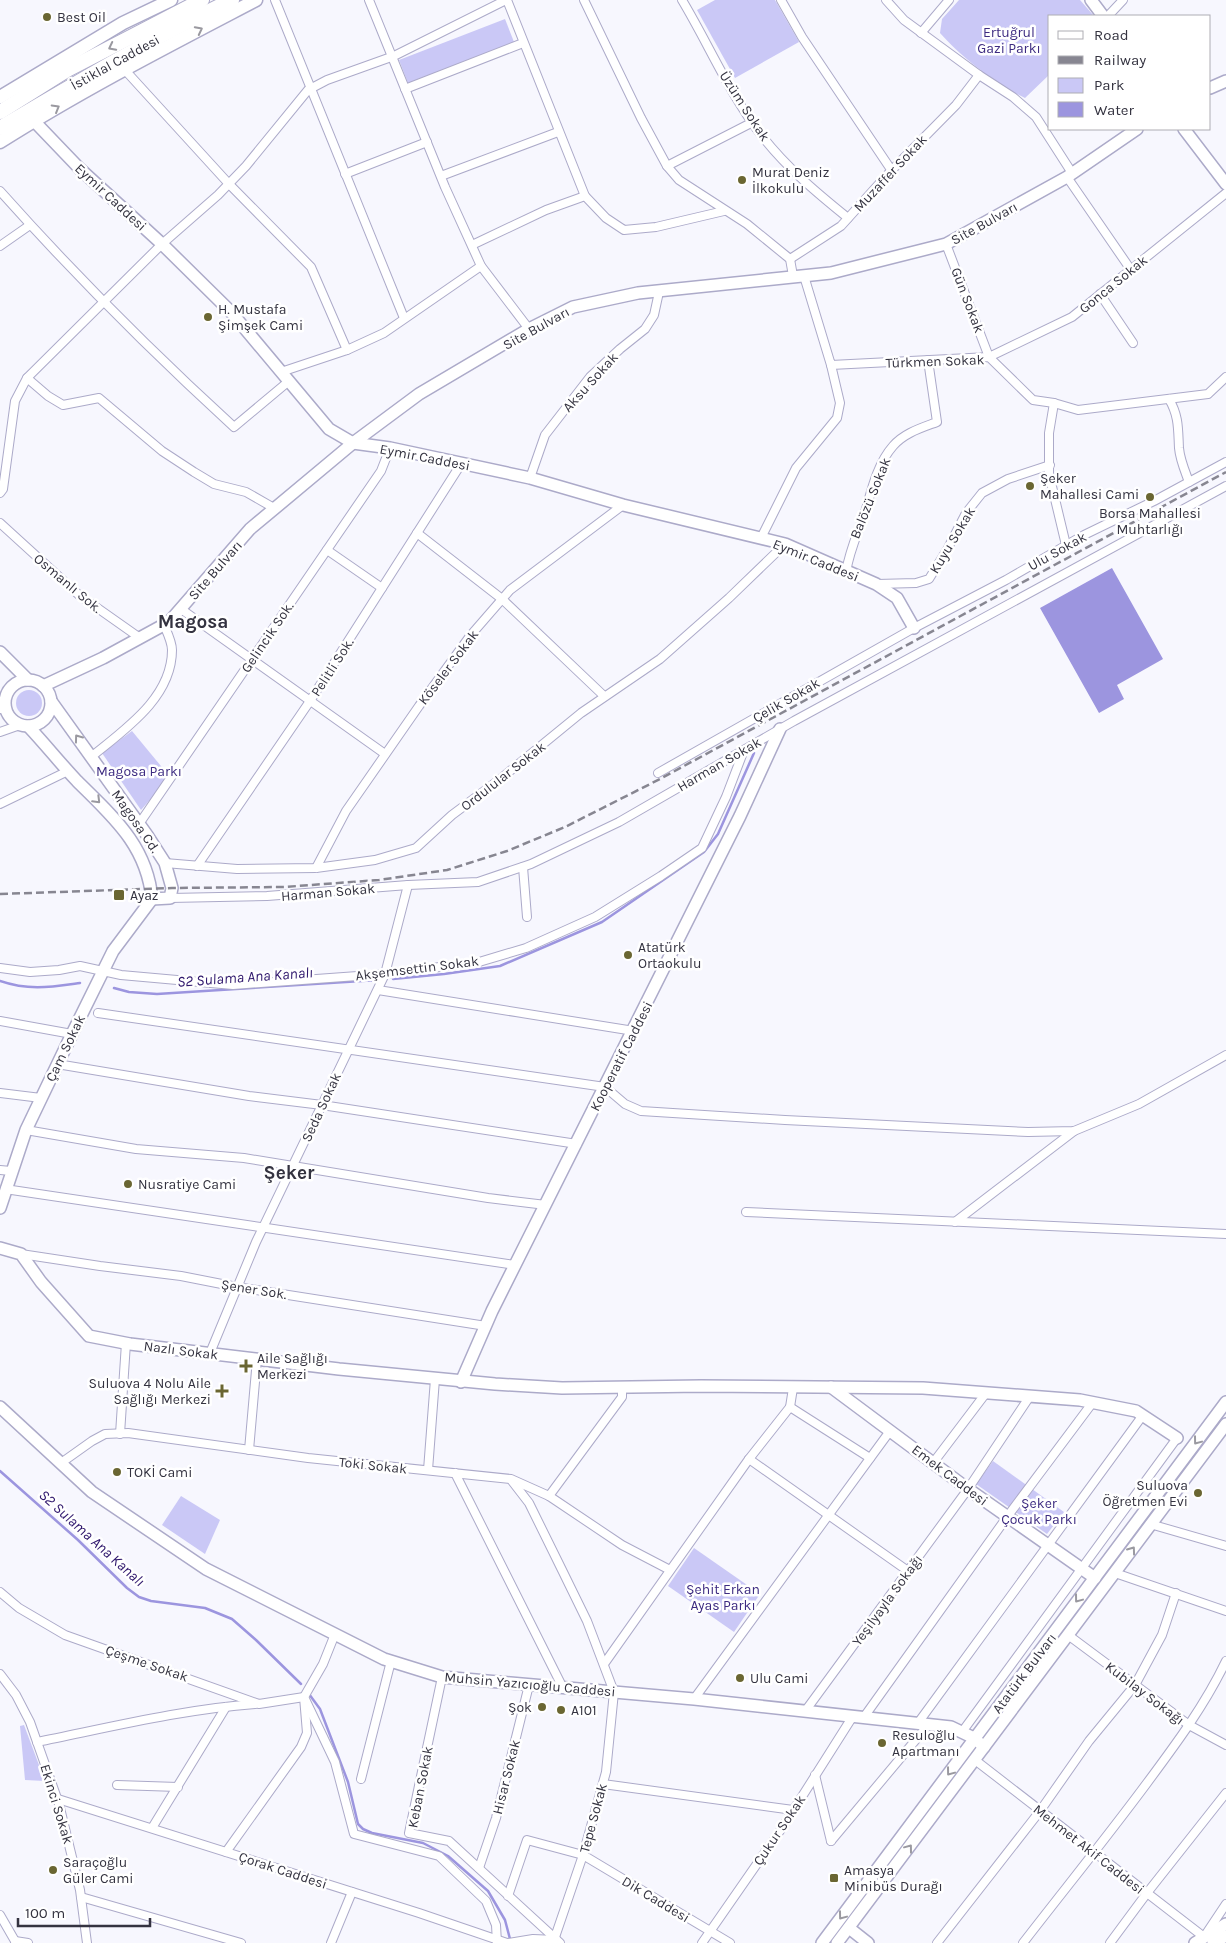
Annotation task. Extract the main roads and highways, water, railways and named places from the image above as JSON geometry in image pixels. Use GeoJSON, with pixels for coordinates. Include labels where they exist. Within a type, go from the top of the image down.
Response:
{"type":"FeatureCollection","features":[{"type":"Feature","properties":{"kind":"highway","name":"İstiklal Caddesi"},"geometry":{"type":"LineString","coordinates":[[0,112],[67,70],[202,0]]}},
{"type":"Feature","properties":{"kind":"highway","name":"İstiklal Caddesi"},"geometry":{"type":"LineString","coordinates":[[0,128],[85,77],[191,19],[232,0]]}},
{"type":"Feature","properties":{"kind":"main road"},"geometry":{"type":"LineString","coordinates":[[0,97],[123,23],[171,0]]}},
{"type":"Feature","properties":{"kind":"main road"},"geometry":{"type":"LineString","coordinates":[[0,142],[124,69],[256,0]]}},
{"type":"Feature","properties":{"kind":"water"},"geometry":{"type":"Polygon","coordinates":[[[1112,568],[1163,659],[1117,685],[1124,699],[1099,713],[1040,608],[1112,568]]]}},
{"type":"Feature","properties":{"kind":"waterway","name":"S2 Sulama Ana Kanalı"},"geometry":{"type":"LineString","coordinates":[[393,979],[500,966],[602,922],[704,852],[718,834],[754,753]]}},
{"type":"Feature","properties":{"kind":"waterway","name":"S2 Sulama Ana Kanalı"},"geometry":{"type":"LineString","coordinates":[[114,988],[129,992],[157,994],[378,980]]}},
{"type":"Feature","properties":{"kind":"waterway","name":"S2 Sulama Ana Kanalı"},"geometry":{"type":"LineString","coordinates":[[0,981],[30,987],[50,987],[80,983]]}},
{"type":"Feature","properties":{"kind":"waterway","name":"S2 Sulama Ana Kanalı"},"geometry":{"type":"LineString","coordinates":[[0,1471],[139,1597],[151,1601],[205,1608],[232,1619],[301,1684]]}},
{"type":"Feature","properties":{"kind":"waterway","name":"S2 Sulama Ana Kanalı"},"geometry":{"type":"LineString","coordinates":[[309,1694],[320,1709],[348,1782],[358,1824],[363,1829],[372,1833],[423,1843],[448,1856],[488,1891],[505,1920],[510,1939]]}},
{"type":"Feature","properties":{"kind":"railway"},"geometry":{"type":"LineString","coordinates":[[0,894],[172,888],[284,887],[379,880],[447,870],[507,851],[565,827],[660,779],[1226,472]]}},
{"type":"Feature","properties":{"kind":"place","name":"Best Oil"},"geometry":{"type":"Point","coordinates":[47,17]}},
{"type":"Feature","properties":{"kind":"place","name":"Murat Deniz İlkokulu"},"geometry":{"type":"Point","coordinates":[742,180]}},
{"type":"Feature","properties":{"kind":"place","name":"H. Mustafa Şimşek Cami"},"geometry":{"type":"Point","coordinates":[208,317]}},
{"type":"Feature","properties":{"kind":"place","name":"Şeker Mahallesi Cami"},"geometry":{"type":"Point","coordinates":[1030,486]}},
{"type":"Feature","properties":{"kind":"place","name":"Borsa Mahallesi Muhtarlığı"},"geometry":{"type":"Point","coordinates":[1150,497]}},
{"type":"Feature","properties":{"kind":"place","name":"Ayaz"},"geometry":{"type":"Point","coordinates":[119,895]}},
{"type":"Feature","properties":{"kind":"place","name":"Atatürk Ortaokulu"},"geometry":{"type":"Point","coordinates":[628,955]}},
{"type":"Feature","properties":{"kind":"place","name":"Nusratiye Cami"},"geometry":{"type":"Point","coordinates":[128,1184]}},
{"type":"Feature","properties":{"kind":"place","name":"Aile Sağlığı Merkezi"},"geometry":{"type":"Point","coordinates":[246,1366]}},
{"type":"Feature","properties":{"kind":"place","name":"Suluova 4 Nolu Aile Sağlığı Merkezi"},"geometry":{"type":"Point","coordinates":[222,1391]}},
{"type":"Feature","properties":{"kind":"place","name":"TOKİ Cami"},"geometry":{"type":"Point","coordinates":[117,1472]}},
{"type":"Feature","properties":{"kind":"place","name":"Suluova Öğretmen Evi"},"geometry":{"type":"Point","coordinates":[1198,1493]}},
{"type":"Feature","properties":{"kind":"place","name":"Ulu Cami"},"geometry":{"type":"Point","coordinates":[740,1678]}},
{"type":"Feature","properties":{"kind":"place","name":"Şok"},"geometry":{"type":"Point","coordinates":[542,1707]}},
{"type":"Feature","properties":{"kind":"place","name":"A101"},"geometry":{"type":"Point","coordinates":[561,1710]}},
{"type":"Feature","properties":{"kind":"place","name":"Resuloğlu Apartmanı"},"geometry":{"type":"Point","coordinates":[882,1743]}},
{"type":"Feature","properties":{"kind":"place","name":"Saraçoğlu Güler Cami"},"geometry":{"type":"Point","coordinates":[53,1870]}},
{"type":"Feature","properties":{"kind":"place","name":"Amasya Minibüs Durağı"},"geometry":{"type":"Point","coordinates":[834,1878]}},
{"type":"Feature","properties":{"kind":"district","name":"Magosa"},"geometry":{"type":"Point","coordinates":[193,621]}},
{"type":"Feature","properties":{"kind":"district","name":"Şeker"},"geometry":{"type":"Point","coordinates":[289,1172]}},
{"type":"Feature","properties":{"kind":"park label","name":"Ertuğrul Gazi Parkı"},"geometry":{"type":"Point","coordinates":[1009,40]}},
{"type":"Feature","properties":{"kind":"park label","name":"Magosa Parkı"},"geometry":{"type":"Point","coordinates":[139,771]}},
{"type":"Feature","properties":{"kind":"park label","name":"Şeker Çocuk Parkı"},"geometry":{"type":"Point","coordinates":[1039,1512]}},
{"type":"Feature","properties":{"kind":"park label","name":"Şehit Erkan Ayas Parkı"},"geometry":{"type":"Point","coordinates":[723,1598]}}]}
